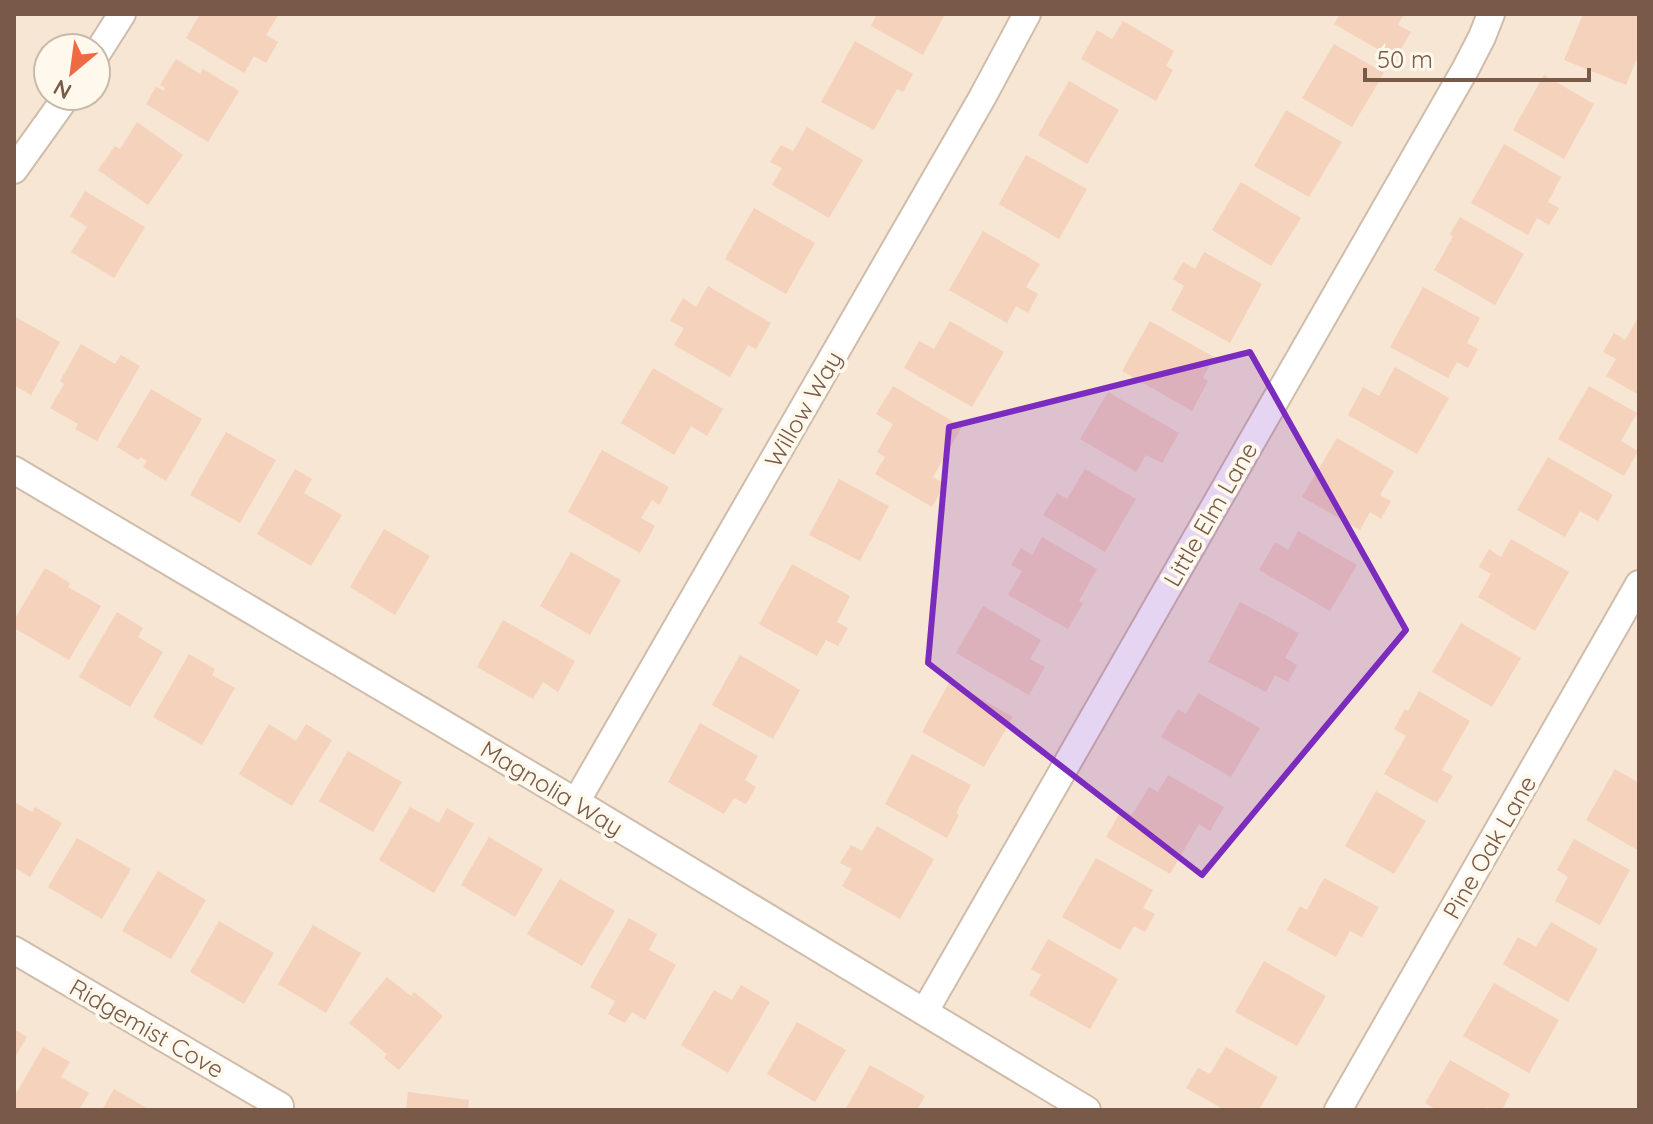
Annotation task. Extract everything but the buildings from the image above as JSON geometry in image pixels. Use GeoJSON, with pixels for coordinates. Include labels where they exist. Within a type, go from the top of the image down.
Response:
{"type":"FeatureCollection","features":[{"type":"Feature","properties":{"kind":"street"},"geometry":{"type":"LineString","coordinates":[[111,32],[122,14]]}},
{"type":"Feature","properties":{"kind":"street","name":"Willow Way"},"geometry":{"type":"LineString","coordinates":[[576,802],[982,98],[1027,14]]}},
{"type":"Feature","properties":{"kind":"street","name":"Little Elm Lane"},"geometry":{"type":"LineString","coordinates":[[925,1011],[1466,68],[1491,14]]}},
{"type":"Feature","properties":{"kind":"street"},"geometry":{"type":"LineString","coordinates":[[14,170],[56,112]]}},
{"type":"Feature","properties":{"kind":"street","name":"Magnolia Way"},"geometry":{"type":"LineString","coordinates":[[14,470],[576,802],[1087,1110]]}},
{"type":"Feature","properties":{"kind":"street","name":"Pine Oak Lane"},"geometry":{"type":"LineString","coordinates":[[1338,1110],[1639,584]]}},
{"type":"Feature","properties":{"kind":"street","name":"Ridgemist Cove"},"geometry":{"type":"LineString","coordinates":[[14,950],[280,1106]]}},
{"type":"Feature","properties":{"kind":"highlighted area"},"geometry":{"type":"Polygon","coordinates":[[[1250,352],[1406,630],[1202,875],[928,663],[949,427],[1250,352]]]}},
{"type":"Feature","properties":{"kind":"shaded area"},"geometry":{"type":"Polygon","coordinates":[[[14,14],[1639,14],[1639,1110],[14,1110],[14,14]]]}}]}
